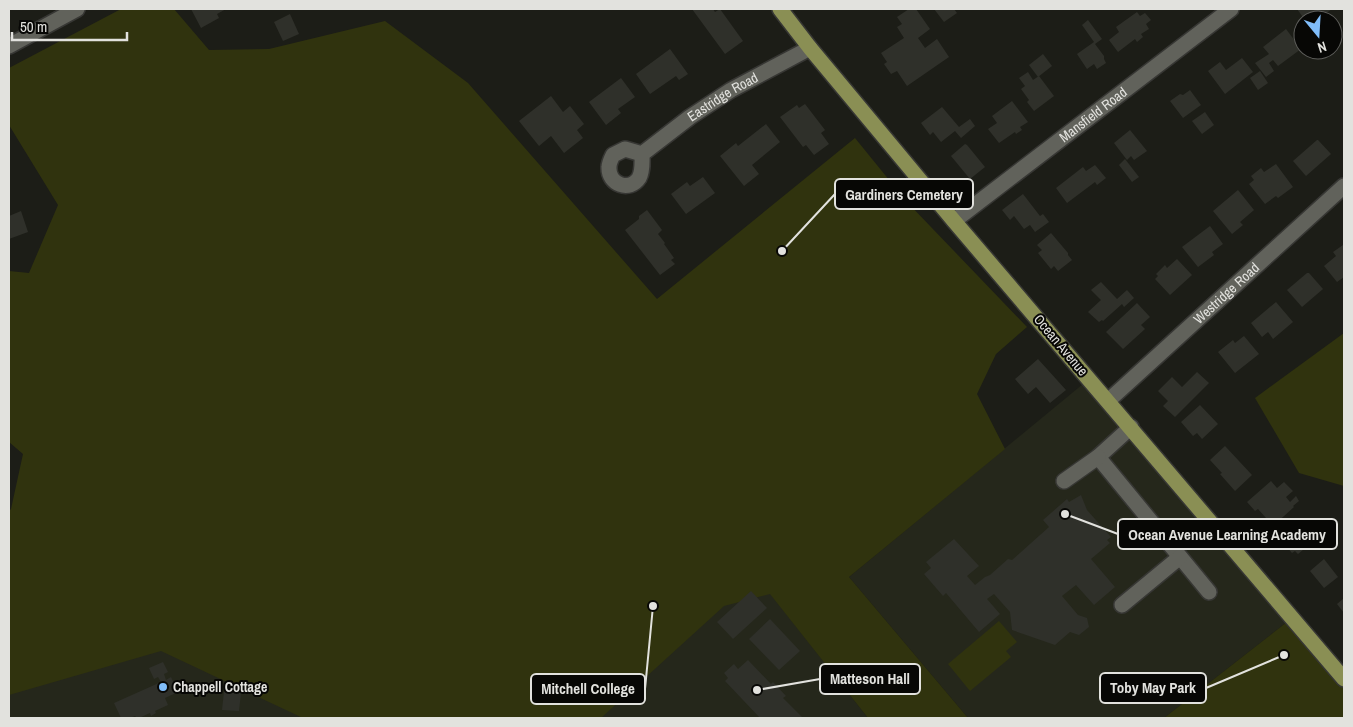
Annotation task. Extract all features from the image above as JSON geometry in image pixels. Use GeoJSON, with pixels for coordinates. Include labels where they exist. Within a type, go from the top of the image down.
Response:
{"type":"FeatureCollection","features":[{"type":"Feature","properties":{"kind":"main road","name":"Ocean Avenue"},"geometry":{"type":"LineString","coordinates":[[780,9],[810,48],[954,220],[1344,679]]}},
{"type":"Feature","properties":{"kind":"street"},"geometry":{"type":"LineString","coordinates":[[9,46],[78,9]]}},
{"type":"Feature","properties":{"kind":"street","name":"Mansfield Road"},"geometry":{"type":"LineString","coordinates":[[954,220],[1231,9]]}},
{"type":"Feature","properties":{"kind":"street","name":"Eastridge Road"},"geometry":{"type":"LineString","coordinates":[[642,154],[690,117],[731,90],[810,48]]}},
{"type":"Feature","properties":{"kind":"street","name":"Westridge Road"},"geometry":{"type":"LineString","coordinates":[[1108,401],[1344,186]]}},
{"type":"Feature","properties":{"kind":"street"},"geometry":{"type":"LineString","coordinates":[[1064,481],[1098,457],[1131,428]]}},
{"type":"Feature","properties":{"kind":"street"},"geometry":{"type":"LineString","coordinates":[[1098,457],[1209,592]]}},
{"type":"Feature","properties":{"kind":"street"},"geometry":{"type":"LineString","coordinates":[[1122,605],[1180,557]]}},
{"type":"Feature","properties":{"kind":"shaded area"},"geometry":{"type":"Polygon","coordinates":[[[1089,379],[1292,618],[1164,718],[968,718],[849,577],[1089,379]]]}},
{"type":"Feature","properties":{"kind":"shaded area"},"geometry":{"type":"Polygon","coordinates":[[[697,500],[868,718],[9,718],[9,618],[697,500]]]}},
{"type":"Feature","properties":{"kind":"green space"},"geometry":{"type":"Polygon","coordinates":[[[121,9],[174,9],[209,50],[269,49],[385,21],[468,83],[657,299],[855,138],[907,202],[1027,327],[996,354],[977,394],[1005,449],[849,577],[968,718],[868,718],[770,594],[724,606],[601,718],[303,718],[161,651],[9,695],[9,511],[23,454],[9,442],[9,271],[29,273],[58,205],[9,125],[9,68],[121,9]]]}},
{"type":"Feature","properties":{"kind":"green space"},"geometry":{"type":"Polygon","coordinates":[[[1344,333],[1344,486],[1299,473],[1255,398],[1344,333]]]}},
{"type":"Feature","properties":{"kind":"green space"},"geometry":{"type":"Polygon","coordinates":[[[1292,618],[1344,679],[1344,718],[1164,718],[1292,618]]]}},
{"type":"Feature","properties":{"kind":"green space"},"geometry":{"type":"Polygon","coordinates":[[[999,621],[1017,642],[1006,651],[1011,657],[970,691],[948,664],[999,621]]]}},
{"type":"Feature","properties":{"kind":"building"},"geometry":{"type":"Polygon","coordinates":[[[191,9],[226,9],[217,14],[219,18],[201,28],[191,9]]]}},
{"type":"Feature","properties":{"kind":"building"},"geometry":{"type":"Polygon","coordinates":[[[692,9],[713,9],[715,12],[720,9],[743,41],[725,54],[692,9]]]}},
{"type":"Feature","properties":{"kind":"building"},"geometry":{"type":"Polygon","coordinates":[[[909,9],[916,9],[930,29],[918,38],[925,48],[937,39],[949,57],[907,86],[897,71],[891,74],[884,64],[887,62],[881,53],[904,38],[897,27],[902,24],[897,17],[909,9]]]}},
{"type":"Feature","properties":{"kind":"building"},"geometry":{"type":"Polygon","coordinates":[[[934,9],[954,9],[957,13],[944,22],[934,9]]]}},
{"type":"Feature","properties":{"kind":"building"},"geometry":{"type":"Polygon","coordinates":[[[1297,9],[1332,9],[1331,10],[1297,9]]]}},
{"type":"Feature","properties":{"kind":"building"},"geometry":{"type":"Polygon","coordinates":[[[1137,12],[1140,16],[1145,13],[1151,20],[1146,24],[1149,29],[1141,34],[1143,37],[1137,42],[1135,39],[1118,52],[1109,40],[1119,32],[1116,27],[1137,12]]]}},
{"type":"Feature","properties":{"kind":"building"},"geometry":{"type":"Polygon","coordinates":[[[290,14],[299,34],[283,41],[274,22],[290,14]]]}},
{"type":"Feature","properties":{"kind":"building"},"geometry":{"type":"Polygon","coordinates":[[[1088,20],[1102,39],[1095,44],[1104,56],[1106,63],[1097,69],[1094,64],[1087,69],[1077,54],[1094,42],[1082,25],[1088,20]]]}},
{"type":"Feature","properties":{"kind":"building"},"geometry":{"type":"Polygon","coordinates":[[[1286,29],[1293,38],[1293,55],[1278,66],[1273,60],[1269,63],[1274,71],[1266,77],[1255,63],[1269,54],[1263,47],[1286,29]]]}},
{"type":"Feature","properties":{"kind":"building"},"geometry":{"type":"Polygon","coordinates":[[[670,49],[688,74],[679,80],[676,76],[650,94],[636,74],[670,49]]]}},
{"type":"Feature","properties":{"kind":"building"},"geometry":{"type":"Polygon","coordinates":[[[1043,54],[1052,66],[1038,77],[1029,65],[1043,54]]]}},
{"type":"Feature","properties":{"kind":"building"},"geometry":{"type":"Polygon","coordinates":[[[1242,58],[1253,72],[1225,94],[1208,71],[1220,62],[1226,70],[1242,58]]]}},
{"type":"Feature","properties":{"kind":"building"},"geometry":{"type":"Polygon","coordinates":[[[1260,71],[1268,83],[1258,90],[1250,78],[1260,71]]]}},
{"type":"Feature","properties":{"kind":"building"},"geometry":{"type":"Polygon","coordinates":[[[1028,72],[1033,80],[1039,76],[1054,96],[1034,111],[1021,89],[1025,86],[1019,78],[1028,72]]]}},
{"type":"Feature","properties":{"kind":"building"},"geometry":{"type":"Polygon","coordinates":[[[621,78],[635,97],[618,109],[621,113],[606,125],[589,102],[621,78]]]}},
{"type":"Feature","properties":{"kind":"building"},"geometry":{"type":"Polygon","coordinates":[[[1190,90],[1201,105],[1183,118],[1170,101],[1190,90]]]}},
{"type":"Feature","properties":{"kind":"building"},"geometry":{"type":"Polygon","coordinates":[[[551,96],[563,112],[570,106],[584,124],[577,130],[583,138],[564,153],[551,136],[539,146],[519,121],[551,96]]]}},
{"type":"Feature","properties":{"kind":"building"},"geometry":{"type":"Polygon","coordinates":[[[1012,101],[1028,122],[1020,127],[1022,130],[1016,134],[1015,132],[999,143],[988,129],[997,123],[992,116],[1012,101]]]}},
{"type":"Feature","properties":{"kind":"building"},"geometry":{"type":"Polygon","coordinates":[[[805,104],[825,130],[821,133],[829,144],[814,155],[806,145],[803,147],[780,117],[797,105],[799,108],[805,104]]]}},
{"type":"Feature","properties":{"kind":"building"},"geometry":{"type":"Polygon","coordinates":[[[942,107],[959,127],[970,119],[975,126],[961,138],[955,131],[941,142],[933,132],[930,135],[921,123],[942,107]]]}},
{"type":"Feature","properties":{"kind":"building"},"geometry":{"type":"Polygon","coordinates":[[[1205,112],[1214,125],[1202,134],[1192,121],[1205,112]]]}},
{"type":"Feature","properties":{"kind":"building"},"geometry":{"type":"Polygon","coordinates":[[[766,124],[780,142],[752,165],[759,174],[744,186],[720,156],[736,143],[738,146],[766,124]]]}},
{"type":"Feature","properties":{"kind":"building"},"geometry":{"type":"Polygon","coordinates":[[[1130,130],[1147,151],[1134,160],[1131,156],[1127,160],[1114,143],[1130,130]]]}},
{"type":"Feature","properties":{"kind":"building"},"geometry":{"type":"Polygon","coordinates":[[[1317,140],[1331,154],[1306,176],[1293,161],[1317,140]]]}},
{"type":"Feature","properties":{"kind":"building"},"geometry":{"type":"Polygon","coordinates":[[[965,144],[985,167],[970,179],[951,156],[965,144]]]}},
{"type":"Feature","properties":{"kind":"building"},"geometry":{"type":"Polygon","coordinates":[[[1125,159],[1139,177],[1132,182],[1119,165],[1125,159]]]}},
{"type":"Feature","properties":{"kind":"building"},"geometry":{"type":"Polygon","coordinates":[[[1276,164],[1293,187],[1278,198],[1276,196],[1265,204],[1249,184],[1254,180],[1251,176],[1261,168],[1264,172],[1276,164]]]}},
{"type":"Feature","properties":{"kind":"building"},"geometry":{"type":"Polygon","coordinates":[[[1095,165],[1106,178],[1097,185],[1095,182],[1067,203],[1056,188],[1083,167],[1086,171],[1095,165]]]}},
{"type":"Feature","properties":{"kind":"building"},"geometry":{"type":"Polygon","coordinates":[[[703,177],[715,193],[686,214],[671,194],[687,182],[690,186],[703,177]]]}},
{"type":"Feature","properties":{"kind":"building"},"geometry":{"type":"Polygon","coordinates":[[[1238,190],[1254,210],[1240,222],[1243,225],[1232,234],[1213,211],[1238,190]]]}},
{"type":"Feature","properties":{"kind":"building"},"geometry":{"type":"Polygon","coordinates":[[[1023,194],[1040,216],[1043,214],[1049,222],[1035,232],[1030,225],[1024,229],[1014,216],[1010,220],[1002,210],[1023,194]]]}},
{"type":"Feature","properties":{"kind":"building"},"geometry":{"type":"Polygon","coordinates":[[[647,210],[662,230],[658,234],[674,258],[671,260],[675,264],[660,275],[625,230],[647,210]]]}},
{"type":"Feature","properties":{"kind":"building"},"geometry":{"type":"Polygon","coordinates":[[[21,211],[28,232],[9,239],[9,216],[21,211]]]}},
{"type":"Feature","properties":{"kind":"building"},"geometry":{"type":"Polygon","coordinates":[[[1210,226],[1223,244],[1212,252],[1214,255],[1198,267],[1182,247],[1210,226]]]}},
{"type":"Feature","properties":{"kind":"building"},"geometry":{"type":"Polygon","coordinates":[[[1051,233],[1072,260],[1058,271],[1054,266],[1051,269],[1038,253],[1042,250],[1037,245],[1051,233]]]}},
{"type":"Feature","properties":{"kind":"building"},"geometry":{"type":"Polygon","coordinates":[[[1343,245],[1344,277],[1337,282],[1324,266],[1336,256],[1333,252],[1343,245]]]}},
{"type":"Feature","properties":{"kind":"building"},"geometry":{"type":"Polygon","coordinates":[[[1177,259],[1192,275],[1170,295],[1155,279],[1158,276],[1156,274],[1165,265],[1167,268],[1177,259]]]}},
{"type":"Feature","properties":{"kind":"building"},"geometry":{"type":"Polygon","coordinates":[[[1307,273],[1323,289],[1302,307],[1287,290],[1307,273]]]}},
{"type":"Feature","properties":{"kind":"building"},"geometry":{"type":"Polygon","coordinates":[[[1101,282],[1117,299],[1127,290],[1134,298],[1124,307],[1122,304],[1103,321],[1099,322],[1088,312],[1101,300],[1091,290],[1101,282]]]}},
{"type":"Feature","properties":{"kind":"building"},"geometry":{"type":"Polygon","coordinates":[[[1276,302],[1293,322],[1273,339],[1268,332],[1262,337],[1251,323],[1276,302]]]}},
{"type":"Feature","properties":{"kind":"building"},"geometry":{"type":"Polygon","coordinates":[[[1137,303],[1150,317],[1141,325],[1145,329],[1123,349],[1106,332],[1137,303]]]}},
{"type":"Feature","properties":{"kind":"building"},"geometry":{"type":"Polygon","coordinates":[[[1244,336],[1259,354],[1235,373],[1218,352],[1233,340],[1235,343],[1244,336]]]}},
{"type":"Feature","properties":{"kind":"building"},"geometry":{"type":"Polygon","coordinates":[[[1038,359],[1066,390],[1050,403],[1036,387],[1028,394],[1015,379],[1038,359]]]}},
{"type":"Feature","properties":{"kind":"building"},"geometry":{"type":"Polygon","coordinates":[[[1197,372],[1209,383],[1175,417],[1163,406],[1168,401],[1158,391],[1172,377],[1182,387],[1197,372]]]}},
{"type":"Feature","properties":{"kind":"building"},"geometry":{"type":"Polygon","coordinates":[[[1200,405],[1218,424],[1202,439],[1197,433],[1193,436],[1181,422],[1200,405]]]}},
{"type":"Feature","properties":{"kind":"building"},"geometry":{"type":"Polygon","coordinates":[[[1225,446],[1252,475],[1235,491],[1210,460],[1225,446]]]}},
{"type":"Feature","properties":{"kind":"building"},"geometry":{"type":"Polygon","coordinates":[[[1271,481],[1277,488],[1284,482],[1293,491],[1286,497],[1290,502],[1296,496],[1299,501],[1273,526],[1258,509],[1255,511],[1247,502],[1271,481]]]}},
{"type":"Feature","properties":{"kind":"building"},"geometry":{"type":"Polygon","coordinates":[[[1081,495],[1087,510],[1111,537],[1107,540],[1110,543],[1091,559],[1115,587],[1094,605],[1076,585],[1062,596],[1078,615],[1087,618],[1089,627],[1079,635],[1070,632],[1055,645],[1012,630],[1010,612],[994,594],[987,599],[1000,614],[979,632],[946,593],[943,596],[924,574],[931,568],[926,562],[954,539],[979,566],[967,576],[975,585],[1008,559],[1012,560],[1049,527],[1043,520],[1067,499],[1069,502],[1081,495]]]}},
{"type":"Feature","properties":{"kind":"building"},"geometry":{"type":"Polygon","coordinates":[[[1307,518],[1321,535],[1298,554],[1295,551],[1292,553],[1280,539],[1307,518]]]}},
{"type":"Feature","properties":{"kind":"building"},"geometry":{"type":"Polygon","coordinates":[[[1324,559],[1338,577],[1324,588],[1310,571],[1324,559]]]}},
{"type":"Feature","properties":{"kind":"building"},"geometry":{"type":"Polygon","coordinates":[[[751,591],[767,608],[733,639],[717,622],[751,591]]]}},
{"type":"Feature","properties":{"kind":"building"},"geometry":{"type":"Polygon","coordinates":[[[1344,598],[1344,613],[1337,604],[1344,598]]]}},
{"type":"Feature","properties":{"kind":"building"},"geometry":{"type":"Polygon","coordinates":[[[770,619],[800,651],[779,670],[749,639],[770,619]]]}},
{"type":"Feature","properties":{"kind":"building"},"geometry":{"type":"Polygon","coordinates":[[[748,660],[771,684],[773,682],[786,696],[783,698],[803,718],[760,718],[725,681],[728,678],[724,673],[734,664],[738,669],[748,660]]]}},
{"type":"Feature","properties":{"kind":"building","name":"Chappell Cottage"},"geometry":{"type":"Polygon","coordinates":[[[163,662],[168,672],[164,674],[166,680],[171,677],[178,692],[165,698],[168,705],[155,711],[156,713],[151,716],[150,713],[139,718],[135,716],[121,718],[114,703],[161,682],[158,677],[154,679],[149,668],[163,662]]]}},
{"type":"Feature","properties":{"kind":"building"},"geometry":{"type":"Polygon","coordinates":[[[225,682],[242,684],[239,711],[222,710],[225,682]]]}},
{"type":"Feature","properties":{"kind":"place","name":"Gardiners Cemetery"},"geometry":{"type":"Point","coordinates":[782,251]}},
{"type":"Feature","properties":{"kind":"place","name":"Ocean Avenue Learning Academy"},"geometry":{"type":"Point","coordinates":[1065,514]}},
{"type":"Feature","properties":{"kind":"place","name":"Mitchell College"},"geometry":{"type":"Point","coordinates":[653,606]}},
{"type":"Feature","properties":{"kind":"place","name":"Toby May Park"},"geometry":{"type":"Point","coordinates":[1284,655]}},
{"type":"Feature","properties":{"kind":"place","name":"Chappell Cottage"},"geometry":{"type":"Point","coordinates":[163,687]}},
{"type":"Feature","properties":{"kind":"place","name":"Matteson Hall"},"geometry":{"type":"Point","coordinates":[757,690]}}]}
